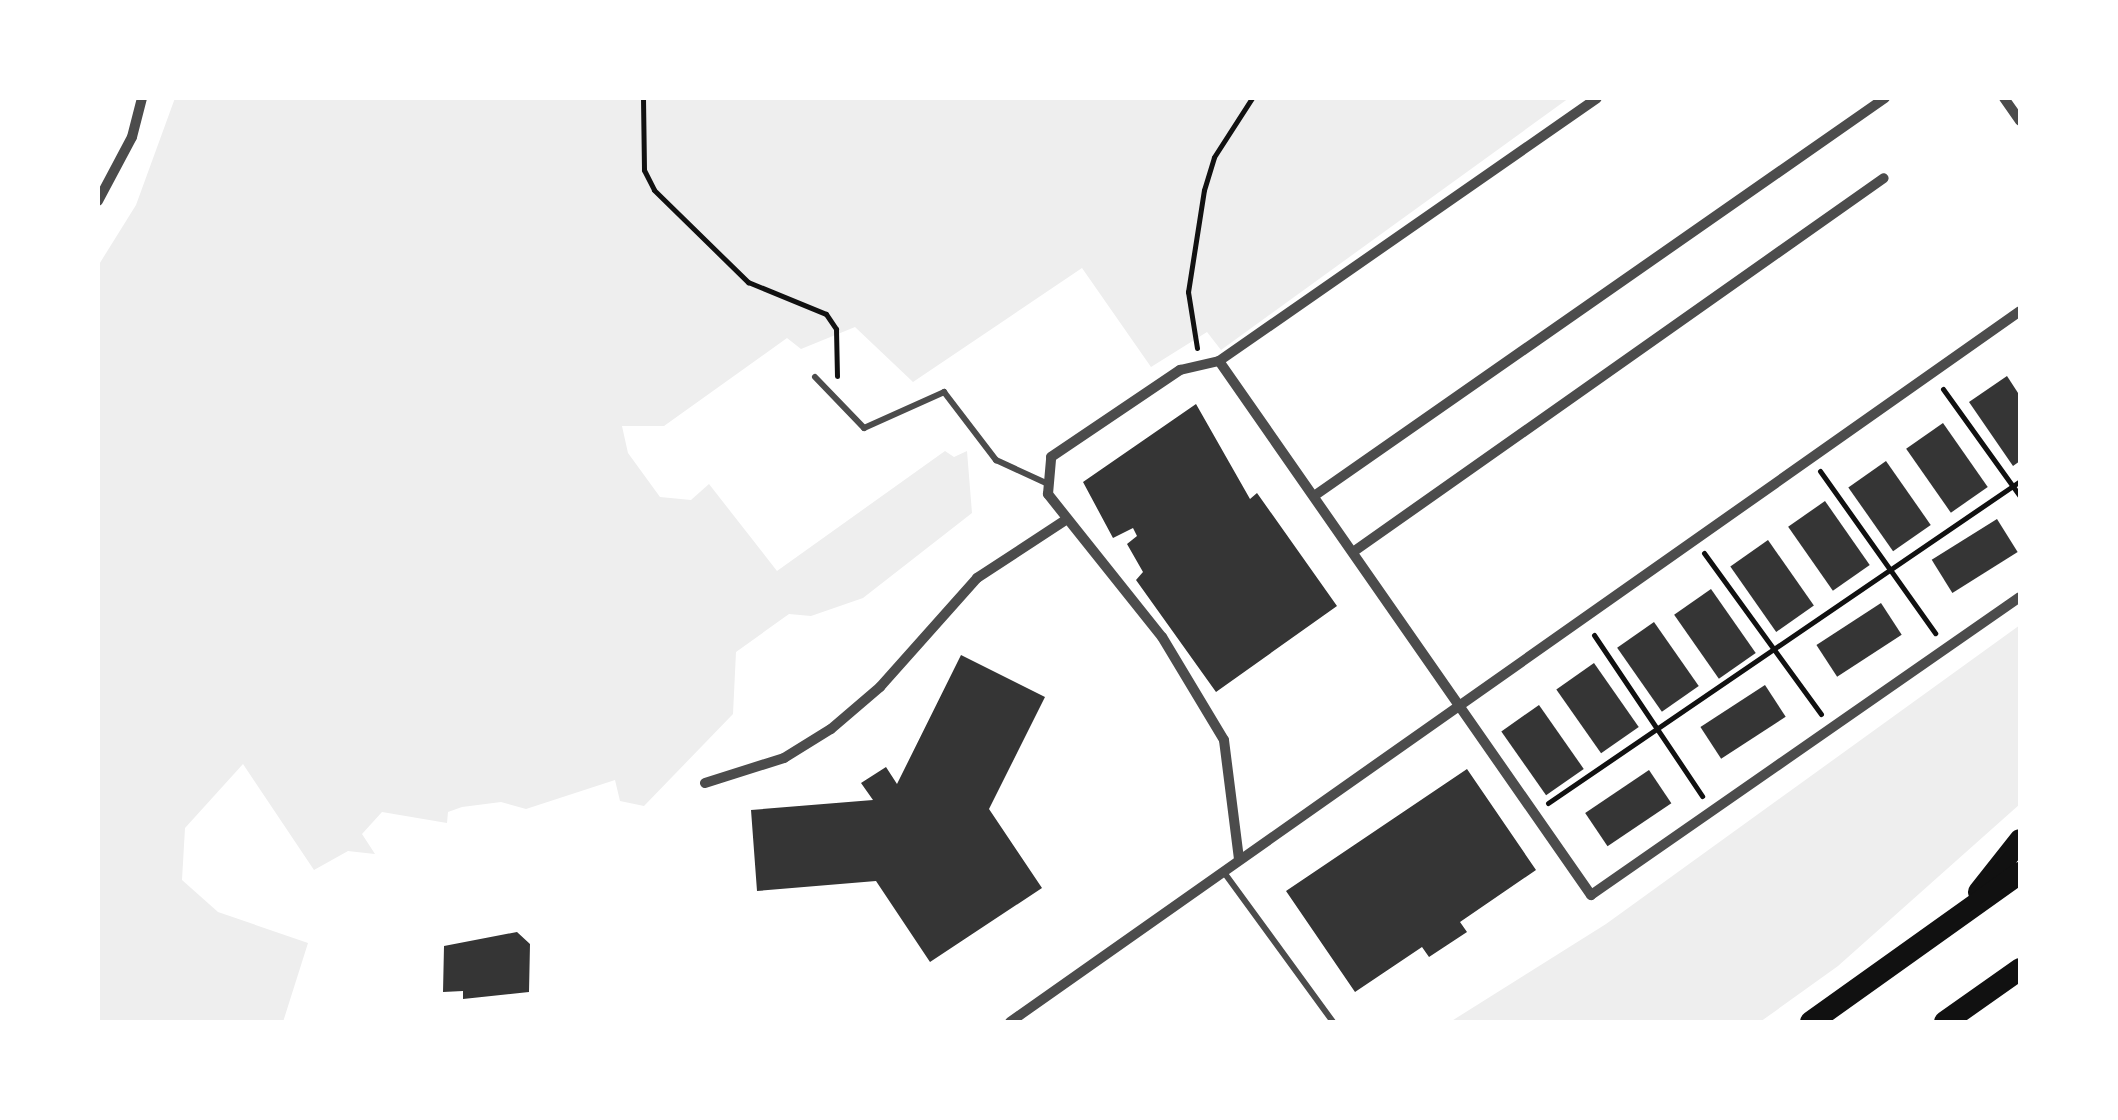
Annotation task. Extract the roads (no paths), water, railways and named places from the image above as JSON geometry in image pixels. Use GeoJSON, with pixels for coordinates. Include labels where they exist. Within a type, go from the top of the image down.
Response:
{"type":"FeatureCollection","features":[{"type":"Feature","properties":{"kind":"highway"},"geometry":{"type":"LineString","coordinates":[[1962,912],[2020,840]]}},
{"type":"Feature","properties":{"kind":"highway"},"geometry":{"type":"LineString","coordinates":[[1811,1022],[2020,873]]}},
{"type":"Feature","properties":{"kind":"highway"},"geometry":{"type":"LineString","coordinates":[[1945,1022],[2020,969]]}},
{"type":"Feature","properties":{"kind":"highway"},"geometry":{"type":"LineString","coordinates":[[1995,988],[2020,977]]}},
{"type":"Feature","properties":{"kind":"street"},"geometry":{"type":"LineString","coordinates":[[98,202],[132,137],[142,98]]}},
{"type":"Feature","properties":{"kind":"street"},"geometry":{"type":"LineString","coordinates":[[1239,860],[1230,759],[1213,718],[1162,636],[1064,521],[1046,483],[1051,457],[1180,370],[1219,361],[1596,98]]}},
{"type":"Feature","properties":{"kind":"street"},"geometry":{"type":"LineString","coordinates":[[1314,496],[1886,98]]}},
{"type":"Feature","properties":{"kind":"street"},"geometry":{"type":"LineString","coordinates":[[2004,98],[2020,121]]}},
{"type":"Feature","properties":{"kind":"street"},"geometry":{"type":"LineString","coordinates":[[1353,552],[1884,178]]}},
{"type":"Feature","properties":{"kind":"street"},"geometry":{"type":"LineString","coordinates":[[1010,1022],[1696,543],[2020,311]]}},
{"type":"Feature","properties":{"kind":"street"},"geometry":{"type":"LineString","coordinates":[[1219,361],[1591,895],[2020,597]]}},
{"type":"Feature","properties":{"kind":"street"},"geometry":{"type":"LineString","coordinates":[[705,783],[784,758],[831,729],[880,687],[978,578],[1064,521]]}},
{"type":"Feature","properties":{"kind":"lane"},"geometry":{"type":"LineString","coordinates":[[815,376],[852,422],[877,428],[944,392],[996,460],[1046,483]]}},
{"type":"Feature","properties":{"kind":"lane"},"geometry":{"type":"LineString","coordinates":[[1223,871],[1333,1022]]}}]}
